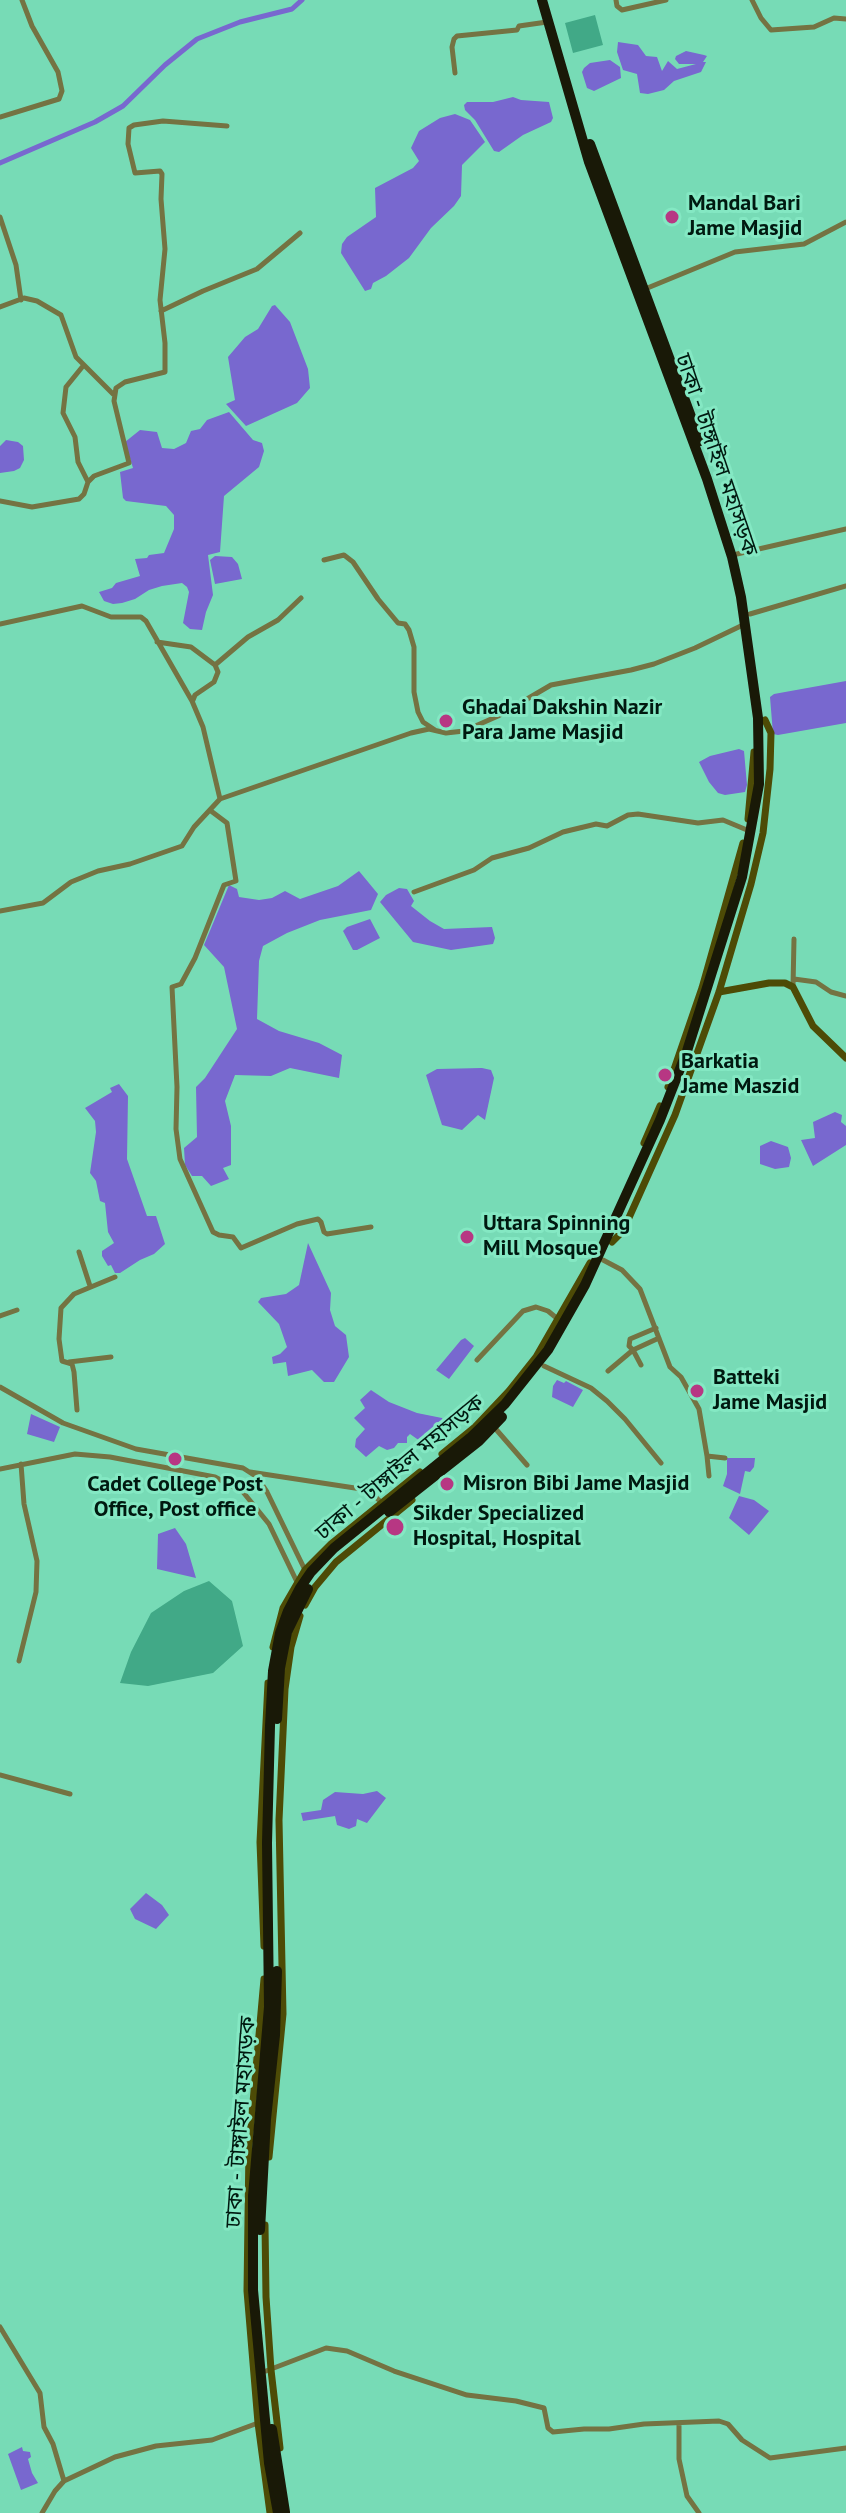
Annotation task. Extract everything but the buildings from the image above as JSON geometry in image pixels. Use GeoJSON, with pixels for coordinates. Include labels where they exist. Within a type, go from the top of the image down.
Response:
{"type":"FeatureCollection","features":[{"type":"Feature","properties":{"kind":"highway","name":"ঢাকা - টাঙ্গাইল মহাসড়ক"},"geometry":{"type":"LineString","coordinates":[[281,2510],[269,2463],[250,2290],[250,2196],[269,2007],[264,1874],[271,1692],[280,1633],[293,1599],[311,1572],[334,1548],[383,1505],[470,1438],[505,1404],[548,1350],[561,1321],[585,1285],[660,1120],[687,1051],[742,877],[759,784],[762,719],[737,554],[672,373],[589,162],[542,0]]}},
{"type":"Feature","properties":{"kind":"highway","name":"ঢাকা - টাঙ্গাইল মহাসড়ক"},"geometry":{"type":"LineString","coordinates":[[549,0],[590,143],[644,289],[720,517],[748,619]]}},
{"type":"Feature","properties":{"kind":"highway","name":"ঢাকা - টাঙ্গাইল মহাসড়ক"},"geometry":{"type":"LineString","coordinates":[[281,2510],[261,2267],[277,2010],[274,1886],[276,1723],[280,1668],[287,1632],[306,1592],[327,1563],[495,1429],[544,1366],[590,1288],[603,1260],[608,1237]]}},
{"type":"Feature","properties":{"kind":"highway"},"geometry":{"type":"LineString","coordinates":[[259,2439],[269,2463]]}},
{"type":"Feature","properties":{"kind":"main road"},"geometry":{"type":"LineString","coordinates":[[608,1237],[665,1096],[702,988],[747,830],[754,736],[762,719]]}},
{"type":"Feature","properties":{"kind":"main road"},"geometry":{"type":"LineString","coordinates":[[608,1237],[623,1231],[675,1115],[719,992],[763,833],[771,733],[762,719]]}},
{"type":"Feature","properties":{"kind":"main road"},"geometry":{"type":"LineString","coordinates":[[719,992],[769,983],[794,983],[813,1026],[846,1058]]}},
{"type":"Feature","properties":{"kind":"main road"},"geometry":{"type":"LineString","coordinates":[[264,1874],[267,1691],[274,1636],[283,1608],[305,1570],[331,1544],[383,1505]]}},
{"type":"Feature","properties":{"kind":"main road"},"geometry":{"type":"LineString","coordinates":[[250,2290],[259,2439],[281,2510]]}},
{"type":"Feature","properties":{"kind":"street"},"geometry":{"type":"LineString","coordinates":[[0,117],[59,99],[62,91],[58,72],[32,26],[22,0]]}},
{"type":"Feature","properties":{"kind":"street"},"geometry":{"type":"LineString","coordinates":[[616,0],[622,10],[666,0]]}},
{"type":"Feature","properties":{"kind":"street"},"geometry":{"type":"LineString","coordinates":[[752,0],[771,30],[814,27],[834,18],[846,19]]}},
{"type":"Feature","properties":{"kind":"street"},"geometry":{"type":"LineString","coordinates":[[455,73],[453,44],[458,35],[517,30],[519,26],[548,22]]}},
{"type":"Feature","properties":{"kind":"street"},"geometry":{"type":"LineString","coordinates":[[113,395],[116,388],[125,382],[165,372],[160,300],[165,249],[162,174],[160,171],[135,173],[128,144],[129,128],[163,121],[227,126]]}},
{"type":"Feature","properties":{"kind":"street"},"geometry":{"type":"LineString","coordinates":[[0,217],[16,265],[21,300]]}},
{"type":"Feature","properties":{"kind":"street"},"geometry":{"type":"LineString","coordinates":[[644,289],[735,252],[804,244],[846,222]]}},
{"type":"Feature","properties":{"kind":"street"},"geometry":{"type":"LineString","coordinates":[[161,311],[257,269],[300,233]]}},
{"type":"Feature","properties":{"kind":"street"},"geometry":{"type":"LineString","coordinates":[[0,307],[21,300],[37,301],[61,315],[76,357],[113,395],[129,463],[94,476],[79,499],[32,507],[0,501]]}},
{"type":"Feature","properties":{"kind":"street"},"geometry":{"type":"LineString","coordinates":[[83,366],[66,387],[63,413],[75,437],[78,462],[88,482]]}},
{"type":"Feature","properties":{"kind":"street"},"geometry":{"type":"LineString","coordinates":[[737,554],[846,529]]}},
{"type":"Feature","properties":{"kind":"street"},"geometry":{"type":"LineString","coordinates":[[324,560],[344,555],[353,562],[398,623],[405,624],[414,647],[414,692],[418,712],[423,722],[446,733],[464,731],[498,716],[551,685],[654,664],[695,648],[748,619],[846,586]]}},
{"type":"Feature","properties":{"kind":"street"},"geometry":{"type":"LineString","coordinates":[[215,665],[248,637],[278,620],[301,598]]}},
{"type":"Feature","properties":{"kind":"street"},"geometry":{"type":"LineString","coordinates":[[0,624],[87,606],[104,616],[141,617],[192,701],[203,727],[220,799]]}},
{"type":"Feature","properties":{"kind":"street"},"geometry":{"type":"LineString","coordinates":[[157,642],[191,647],[215,665],[218,672],[214,682],[195,695],[192,701]]}},
{"type":"Feature","properties":{"kind":"street"},"geometry":{"type":"LineString","coordinates":[[0,911],[43,903],[71,882],[182,846],[194,827],[220,799],[328,763],[371,745],[411,733],[435,730]]}},
{"type":"Feature","properties":{"kind":"street"},"geometry":{"type":"LineString","coordinates":[[211,811],[227,823],[236,882],[224,885],[195,958],[181,984],[171,988],[177,1087],[176,1129],[180,1159],[213,1232],[233,1237],[241,1248],[297,1224],[318,1219],[327,1234],[371,1227]]}},
{"type":"Feature","properties":{"kind":"street"},"geometry":{"type":"LineString","coordinates":[[414,892],[474,870],[492,858],[529,848],[563,832],[596,824],[607,826],[628,815],[698,823],[723,820],[747,830]]}},
{"type":"Feature","properties":{"kind":"street"},"geometry":{"type":"LineString","coordinates":[[794,939],[794,983],[816,982],[831,992],[846,996]]}},
{"type":"Feature","properties":{"kind":"street"},"geometry":{"type":"LineString","coordinates":[[79,1252],[90,1286]]}},
{"type":"Feature","properties":{"kind":"street"},"geometry":{"type":"LineString","coordinates":[[603,1260],[622,1270],[640,1289],[670,1367],[681,1377],[699,1409],[709,1476]]}},
{"type":"Feature","properties":{"kind":"street"},"geometry":{"type":"LineString","coordinates":[[77,1410],[72,1364],[62,1361],[59,1339],[61,1308],[74,1294],[115,1277]]}},
{"type":"Feature","properties":{"kind":"street"},"geometry":{"type":"LineString","coordinates":[[477,1360],[523,1311],[536,1307],[561,1321]]}},
{"type":"Feature","properties":{"kind":"street"},"geometry":{"type":"LineString","coordinates":[[0,1316],[17,1310]]}},
{"type":"Feature","properties":{"kind":"street"},"geometry":{"type":"LineString","coordinates":[[641,1365],[629,1346],[630,1339],[656,1328]]}},
{"type":"Feature","properties":{"kind":"street"},"geometry":{"type":"LineString","coordinates":[[608,1371],[633,1350],[659,1338]]}},
{"type":"Feature","properties":{"kind":"street"},"geometry":{"type":"LineString","coordinates":[[68,1363],[111,1357]]}},
{"type":"Feature","properties":{"kind":"street"},"geometry":{"type":"LineString","coordinates":[[544,1366],[591,1388],[607,1401],[661,1463]]}},
{"type":"Feature","properties":{"kind":"street"},"geometry":{"type":"LineString","coordinates":[[0,1387],[63,1423],[136,1449],[243,1468],[257,1477],[267,1492],[305,1570]]}},
{"type":"Feature","properties":{"kind":"street"},"geometry":{"type":"LineString","coordinates":[[495,1429],[527,1465]]}},
{"type":"Feature","properties":{"kind":"street"},"geometry":{"type":"LineString","coordinates":[[0,1469],[75,1454],[110,1457],[224,1480],[243,1492],[269,1524],[297,1582]]}},
{"type":"Feature","properties":{"kind":"street"},"geometry":{"type":"LineString","coordinates":[[707,1456],[725,1458]]}},
{"type":"Feature","properties":{"kind":"street"},"geometry":{"type":"LineString","coordinates":[[19,1661],[36,1592],[37,1561],[24,1504],[21,1464]]}},
{"type":"Feature","properties":{"kind":"street"},"geometry":{"type":"LineString","coordinates":[[249,1472],[368,1490],[383,1505]]}},
{"type":"Feature","properties":{"kind":"street"},"geometry":{"type":"LineString","coordinates":[[0,1775],[70,1794]]}},
{"type":"Feature","properties":{"kind":"street"},"geometry":{"type":"LineString","coordinates":[[0,2327],[40,2393],[44,2427],[53,2444],[64,2481]]}},
{"type":"Feature","properties":{"kind":"street"},"geometry":{"type":"LineString","coordinates":[[268,2370],[326,2348],[347,2351],[394,2371],[467,2395],[544,2408],[548,2428],[553,2432],[719,2421],[728,2424],[742,2440],[770,2458],[846,2448]]}},
{"type":"Feature","properties":{"kind":"street"},"geometry":{"type":"LineString","coordinates":[[42,2513],[64,2481],[115,2457],[156,2446],[212,2440],[258,2423]]}},
{"type":"Feature","properties":{"kind":"street"},"geometry":{"type":"LineString","coordinates":[[679,2423],[679,2459],[687,2496],[699,2513]]}},
{"type":"Feature","properties":{"kind":"green space"},"geometry":{"type":"Polygon","coordinates":[[[595,15],[603,45],[573,53],[565,23],[595,15]]]}},
{"type":"Feature","properties":{"kind":"green space"},"geometry":{"type":"Polygon","coordinates":[[[209,1581],[232,1601],[243,1646],[213,1673],[148,1686],[120,1683],[131,1652],[151,1613],[184,1591],[209,1581]]]}},
{"type":"Feature","properties":{"kind":"shaded area"},"geometry":{"type":"Polygon","coordinates":[[[618,42],[638,45],[646,56],[657,57],[662,71],[668,61],[677,69],[696,64],[679,64],[675,59],[686,51],[707,56],[703,62],[706,62],[701,72],[674,81],[664,90],[640,93],[637,74],[623,70],[617,52],[618,42]]]}},
{"type":"Feature","properties":{"kind":"shaded area"},"geometry":{"type":"Polygon","coordinates":[[[610,60],[620,67],[621,78],[594,91],[587,88],[582,72],[584,68],[590,63],[610,60]]]}},
{"type":"Feature","properties":{"kind":"shaded area"},"geometry":{"type":"Polygon","coordinates":[[[513,97],[549,102],[553,118],[499,152],[494,151],[464,105],[467,102],[493,102],[513,97]]]}},
{"type":"Feature","properties":{"kind":"shaded area"},"geometry":{"type":"Polygon","coordinates":[[[455,114],[470,120],[485,142],[462,165],[461,196],[431,228],[409,258],[365,291],[341,253],[342,244],[376,217],[375,188],[413,168],[419,161],[411,148],[419,131],[440,118],[455,114]]]}},
{"type":"Feature","properties":{"kind":"shaded area"},"geometry":{"type":"Polygon","coordinates":[[[275,305],[290,322],[308,369],[310,388],[297,403],[246,426],[226,404],[235,400],[228,357],[245,337],[258,329],[275,305]]]}},
{"type":"Feature","properties":{"kind":"shaded area"},"geometry":{"type":"Polygon","coordinates":[[[229,412],[253,440],[262,443],[264,451],[259,467],[224,496],[220,552],[208,555],[213,595],[202,630],[190,629],[183,623],[189,592],[182,583],[149,590],[122,603],[104,601],[99,592],[140,576],[135,559],[164,553],[174,529],[174,515],[166,506],[126,501],[123,498],[120,472],[133,468],[125,442],[140,430],[157,432],[162,448],[174,449],[186,443],[191,431],[200,429],[207,420],[229,412]]]}},
{"type":"Feature","properties":{"kind":"shaded area"},"geometry":{"type":"Polygon","coordinates":[[[6,440],[23,446],[24,460],[20,468],[0,473],[0,446],[6,440]]]}},
{"type":"Feature","properties":{"kind":"shaded area"},"geometry":{"type":"Polygon","coordinates":[[[215,556],[232,557],[238,564],[242,579],[215,584],[210,560],[215,556]]]}},
{"type":"Feature","properties":{"kind":"shaded area"},"geometry":{"type":"Polygon","coordinates":[[[846,681],[846,723],[773,734],[770,697],[774,694],[846,681]]]}},
{"type":"Feature","properties":{"kind":"shaded area"},"geometry":{"type":"Polygon","coordinates":[[[739,749],[744,751],[745,792],[718,793],[699,762],[739,749]]]}},
{"type":"Feature","properties":{"kind":"shaded area"},"geometry":{"type":"Polygon","coordinates":[[[359,871],[378,894],[371,910],[320,920],[287,933],[263,946],[259,961],[257,1019],[279,1031],[319,1043],[342,1055],[339,1078],[290,1068],[271,1076],[235,1075],[225,1101],[231,1126],[231,1165],[223,1168],[229,1179],[211,1186],[202,1176],[192,1176],[185,1165],[184,1148],[197,1137],[196,1087],[237,1029],[224,967],[204,945],[229,885],[237,889],[239,897],[259,900],[285,891],[300,899],[338,886],[359,871]]]}},
{"type":"Feature","properties":{"kind":"shaded area"},"geometry":{"type":"Polygon","coordinates":[[[399,888],[407,889],[414,901],[411,906],[444,929],[492,927],[493,944],[451,950],[413,942],[380,902],[399,888]]]}},
{"type":"Feature","properties":{"kind":"shaded area"},"geometry":{"type":"Polygon","coordinates":[[[370,919],[380,938],[353,950],[343,931],[370,919]]]}},
{"type":"Feature","properties":{"kind":"shaded area"},"geometry":{"type":"Polygon","coordinates":[[[437,1069],[491,1070],[494,1078],[485,1120],[478,1115],[462,1130],[442,1125],[426,1075],[437,1069]]]}},
{"type":"Feature","properties":{"kind":"shaded area"},"geometry":{"type":"Polygon","coordinates":[[[119,1084],[128,1096],[127,1159],[147,1216],[156,1216],[165,1244],[154,1254],[115,1273],[102,1256],[102,1251],[114,1243],[108,1232],[105,1203],[100,1201],[96,1181],[90,1173],[96,1132],[95,1121],[85,1108],[112,1092],[110,1088],[119,1084]]]}},
{"type":"Feature","properties":{"kind":"shaded area"},"geometry":{"type":"Polygon","coordinates":[[[835,1112],[842,1115],[841,1122],[846,1126],[846,1145],[813,1166],[801,1140],[815,1138],[813,1122],[835,1112]]]}},
{"type":"Feature","properties":{"kind":"shaded area"},"geometry":{"type":"Polygon","coordinates":[[[771,1141],[788,1147],[791,1158],[789,1167],[775,1169],[760,1164],[760,1146],[771,1141]]]}},
{"type":"Feature","properties":{"kind":"shaded area"},"geometry":{"type":"Polygon","coordinates":[[[308,1243],[331,1293],[330,1310],[335,1326],[346,1335],[349,1357],[334,1382],[324,1382],[312,1370],[288,1376],[286,1362],[273,1364],[272,1357],[287,1347],[279,1324],[258,1302],[261,1298],[286,1294],[299,1285],[308,1243]]]}},
{"type":"Feature","properties":{"kind":"shaded area"},"geometry":{"type":"Polygon","coordinates":[[[465,1338],[474,1346],[449,1379],[436,1370],[465,1338]]]}},
{"type":"Feature","properties":{"kind":"shaded area"},"geometry":{"type":"Polygon","coordinates":[[[557,1380],[583,1390],[573,1407],[552,1397],[557,1380]]]}},
{"type":"Feature","properties":{"kind":"shaded area"},"geometry":{"type":"Polygon","coordinates":[[[371,1390],[389,1402],[417,1413],[442,1418],[448,1428],[430,1436],[426,1440],[427,1446],[410,1434],[407,1443],[398,1443],[387,1450],[379,1446],[366,1457],[355,1447],[356,1439],[365,1429],[354,1418],[365,1408],[360,1400],[371,1390]]]}},
{"type":"Feature","properties":{"kind":"shaded area"},"geometry":{"type":"Polygon","coordinates":[[[31,1414],[60,1427],[54,1442],[27,1434],[31,1414]]]}},
{"type":"Feature","properties":{"kind":"shaded area"},"geometry":{"type":"Polygon","coordinates":[[[727,1458],[755,1458],[754,1467],[750,1472],[745,1471],[740,1494],[723,1486],[727,1458]]]}},
{"type":"Feature","properties":{"kind":"shaded area"},"geometry":{"type":"Polygon","coordinates":[[[739,1496],[754,1500],[769,1511],[749,1535],[729,1518],[739,1496]]]}},
{"type":"Feature","properties":{"kind":"shaded area"},"geometry":{"type":"Polygon","coordinates":[[[175,1528],[186,1544],[196,1578],[157,1569],[158,1534],[175,1528]]]}},
{"type":"Feature","properties":{"kind":"shaded area"},"geometry":{"type":"Polygon","coordinates":[[[377,1791],[386,1798],[367,1823],[357,1819],[356,1826],[349,1829],[337,1825],[335,1816],[303,1821],[301,1813],[321,1810],[323,1800],[335,1792],[363,1794],[377,1791]]]}},
{"type":"Feature","properties":{"kind":"shaded area"},"geometry":{"type":"Polygon","coordinates":[[[146,1893],[169,1915],[156,1929],[135,1919],[130,1909],[146,1893]]]}},
{"type":"Feature","properties":{"kind":"shaded area"},"geometry":{"type":"Polygon","coordinates":[[[22,2447],[23,2451],[30,2452],[28,2459],[38,2483],[21,2490],[8,2454],[22,2447]]]}},
{"type":"Feature","properties":{"kind":"waterway"},"geometry":{"type":"LineString","coordinates":[[0,163],[95,122],[123,106],[197,39],[240,22],[292,9],[302,0]]}},
{"type":"Feature","properties":{"kind":"place","name":"Mandal Bari Jame Masjid"},"geometry":{"type":"Point","coordinates":[672,217]}},
{"type":"Feature","properties":{"kind":"place","name":"Ghadai Dakshin Nazir Para Jame Masjid"},"geometry":{"type":"Point","coordinates":[446,721]}},
{"type":"Feature","properties":{"kind":"place","name":"Barkatia Jame Maszid"},"geometry":{"type":"Point","coordinates":[665,1075]}},
{"type":"Feature","properties":{"kind":"place","name":"Uttara Spinning Mill Mosque"},"geometry":{"type":"Point","coordinates":[467,1237]}},
{"type":"Feature","properties":{"kind":"place","name":"Batteki Jame Masjid"},"geometry":{"type":"Point","coordinates":[697,1391]}},
{"type":"Feature","properties":{"kind":"place","name":"Cadet College Post Office, Post office"},"geometry":{"type":"Point","coordinates":[175,1459]}},
{"type":"Feature","properties":{"kind":"place","name":"Misron Bibi Jame Masjid"},"geometry":{"type":"Point","coordinates":[447,1484]}},
{"type":"Feature","properties":{"kind":"place","name":"Sikder Specialized Hospital, Hospital"},"geometry":{"type":"Point","coordinates":[395,1527]}}]}
